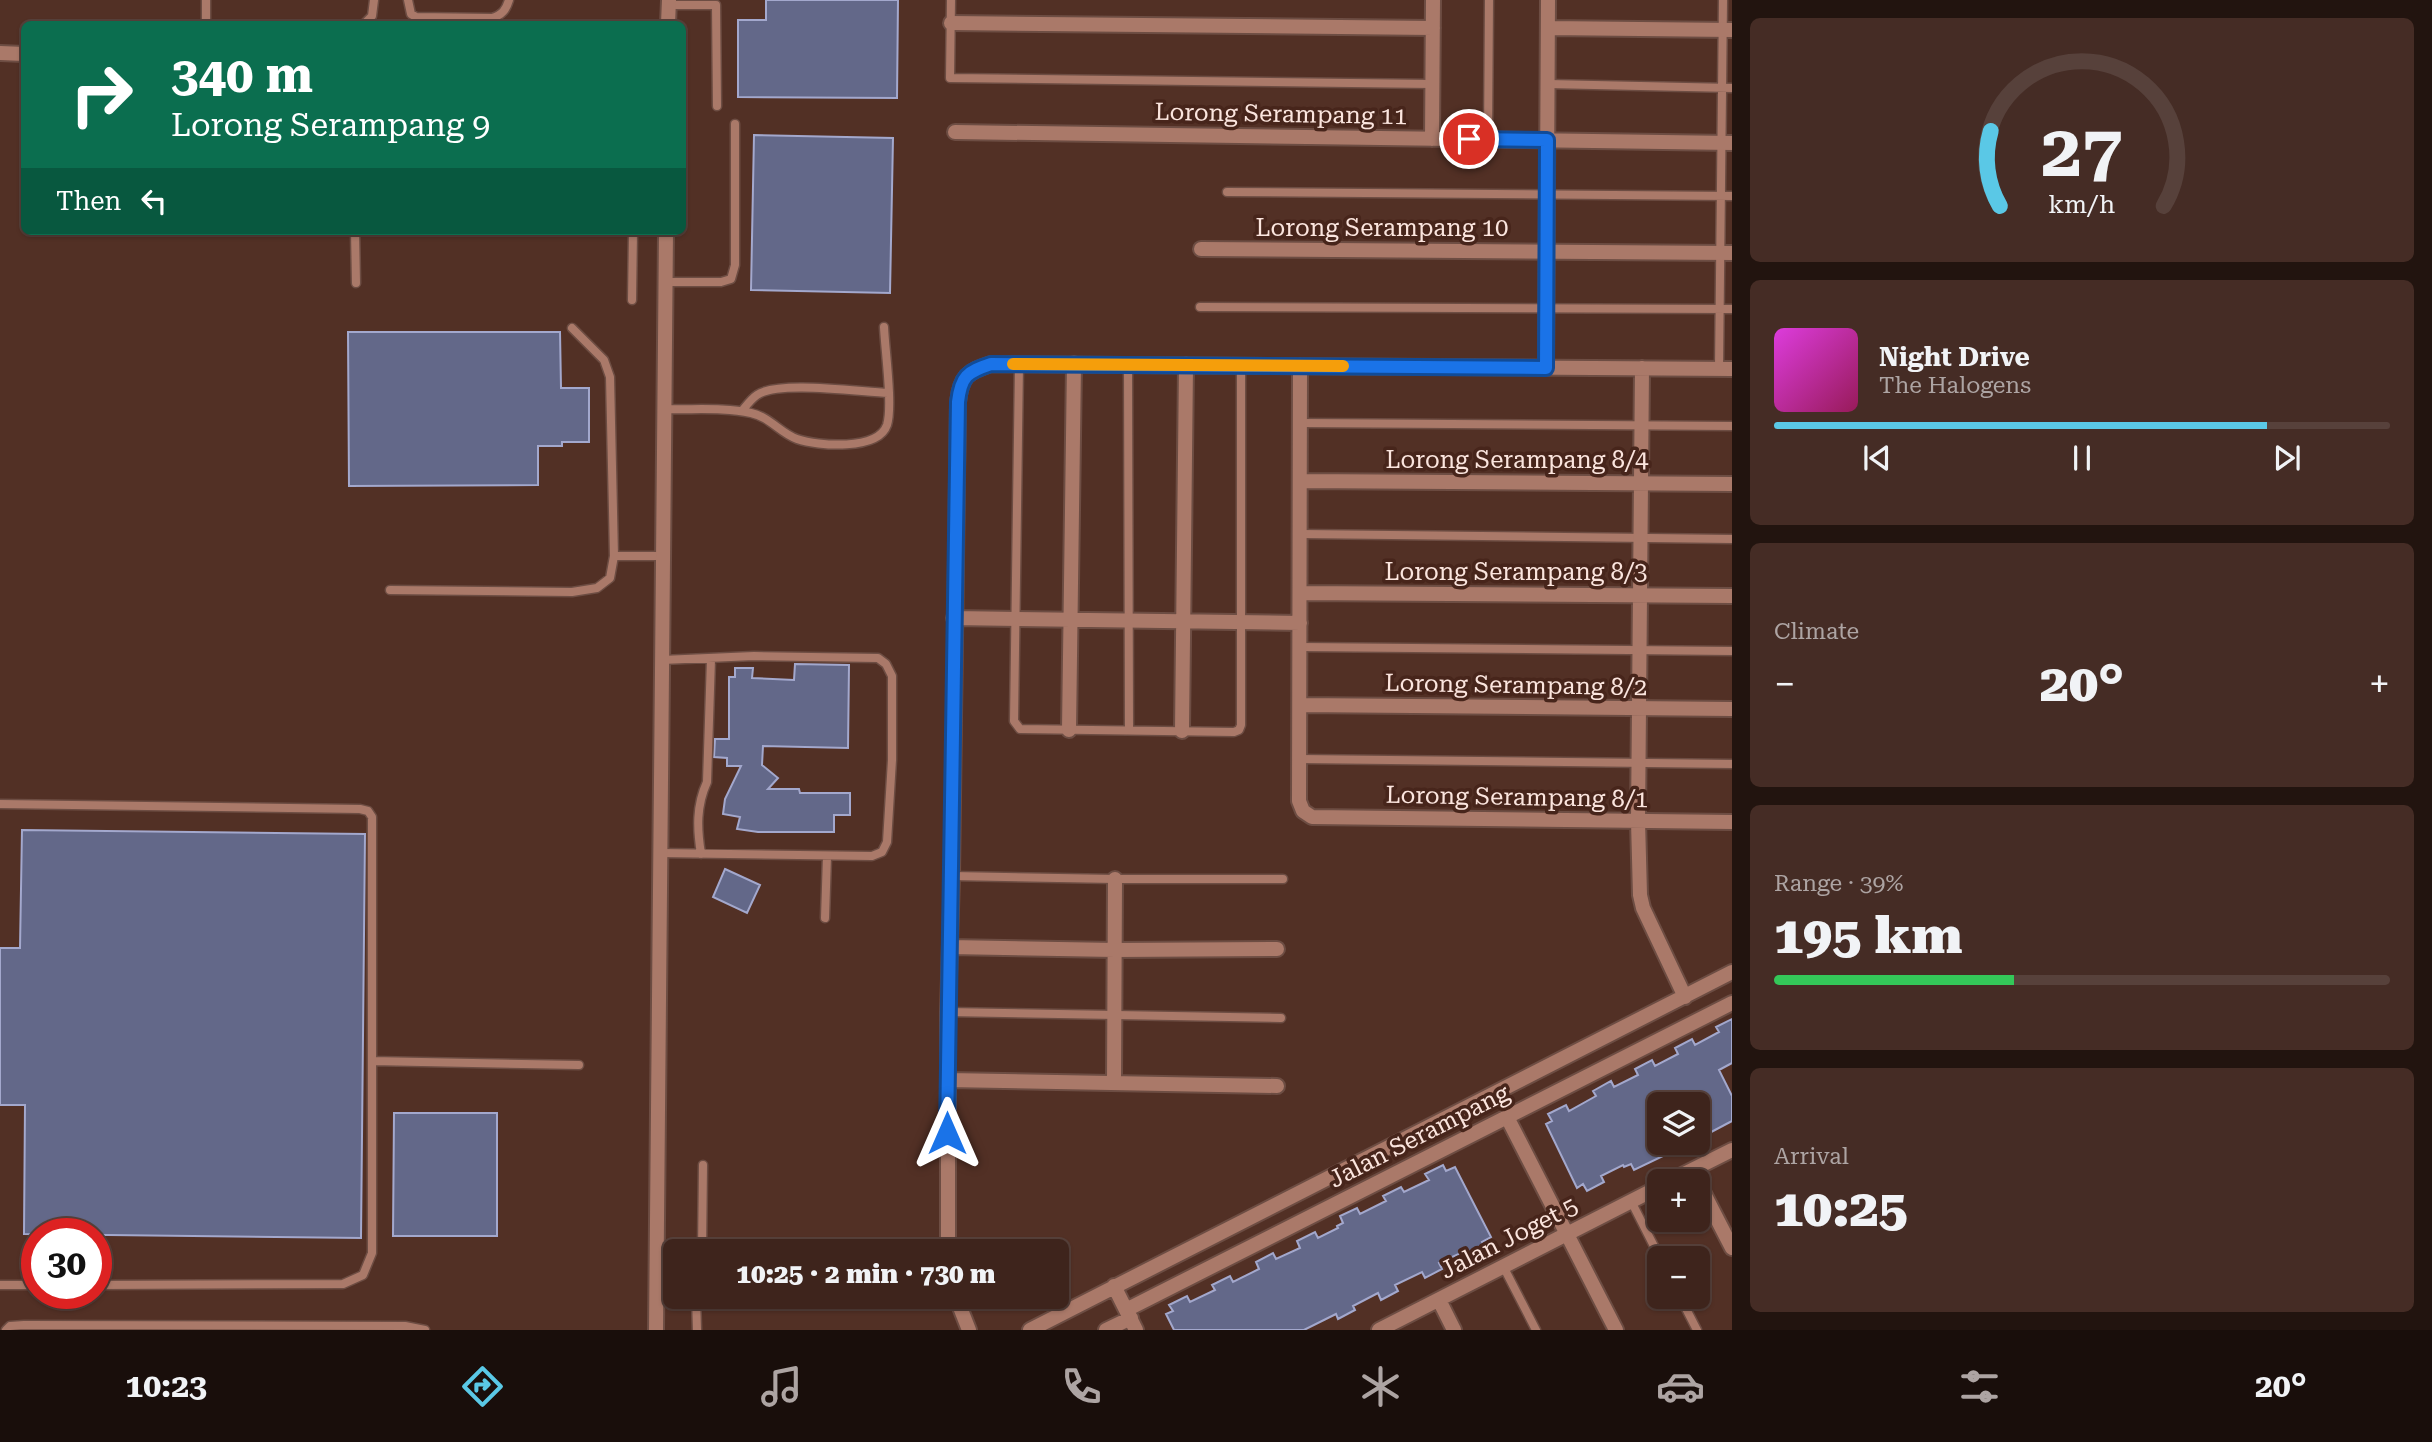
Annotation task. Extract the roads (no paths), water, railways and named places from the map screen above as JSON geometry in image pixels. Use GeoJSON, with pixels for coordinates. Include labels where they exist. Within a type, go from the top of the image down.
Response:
{"type":"FeatureCollection","features":[{"type":"Feature","properties":{"kind":"street"},"geometry":{"type":"LineString","coordinates":[[1432,139],[1433,0]]}},
{"type":"Feature","properties":{"kind":"street"},"geometry":{"type":"LineString","coordinates":[[1546,368],[1548,0]]}},
{"type":"Feature","properties":{"kind":"street"},"geometry":{"type":"LineString","coordinates":[[668,21],[669,2]]}},
{"type":"Feature","properties":{"kind":"street"},"geometry":{"type":"LineString","coordinates":[[951,23],[1433,28]]}},
{"type":"Feature","properties":{"kind":"street"},"geometry":{"type":"LineString","coordinates":[[1548,28],[1727,30]]}},
{"type":"Feature","properties":{"kind":"street"},"geometry":{"type":"LineString","coordinates":[[0,53],[21,54]]}},
{"type":"Feature","properties":{"kind":"street","name":"Lorong Serampang 11"},"geometry":{"type":"LineString","coordinates":[[955,132],[1727,143]]}},
{"type":"Feature","properties":{"kind":"street"},"geometry":{"type":"LineString","coordinates":[[656,1330],[666,235]]}},
{"type":"Feature","properties":{"kind":"street","name":"Lorong Serampang 10"},"geometry":{"type":"LineString","coordinates":[[1201,250],[1726,253]]}},
{"type":"Feature","properties":{"kind":"street"},"geometry":{"type":"LineString","coordinates":[[948,1239],[948,1012],[954,618],[959,388],[963,379],[991,364],[1726,368]]}},
{"type":"Feature","properties":{"kind":"street"},"geometry":{"type":"LineString","coordinates":[[1069,730],[1074,365]]}},
{"type":"Feature","properties":{"kind":"street"},"geometry":{"type":"LineString","coordinates":[[1182,732],[1186,365]]}},
{"type":"Feature","properties":{"kind":"street"},"geometry":{"type":"LineString","coordinates":[[1299,759],[1300,366]]}},
{"type":"Feature","properties":{"kind":"street"},"geometry":{"type":"LineString","coordinates":[[1642,368],[1637,821],[1640,895],[1643,908],[1685,997]]}},
{"type":"Feature","properties":{"kind":"street","name":"Lorong Serampang 8/4"},"geometry":{"type":"LineString","coordinates":[[1301,481],[1732,484]]}},
{"type":"Feature","properties":{"kind":"street","name":"Lorong Serampang 8/3"},"geometry":{"type":"LineString","coordinates":[[1300,593],[1732,596]]}},
{"type":"Feature","properties":{"kind":"street"},"geometry":{"type":"LineString","coordinates":[[954,618],[1300,623]]}},
{"type":"Feature","properties":{"kind":"street","name":"Lorong Serampang 8/2"},"geometry":{"type":"LineString","coordinates":[[1300,705],[1732,709]]}},
{"type":"Feature","properties":{"kind":"street","name":"Lorong Serampang 8/1"},"geometry":{"type":"LineString","coordinates":[[1299,759],[1299,801],[1303,811],[1312,817],[1732,822]]}},
{"type":"Feature","properties":{"kind":"street"},"geometry":{"type":"LineString","coordinates":[[1114,1082],[1115,879]]}},
{"type":"Feature","properties":{"kind":"street"},"geometry":{"type":"LineString","coordinates":[[950,947],[1277,949]]}},
{"type":"Feature","properties":{"kind":"street"},"geometry":{"type":"LineString","coordinates":[[1030,1330],[1732,972]]}},
{"type":"Feature","properties":{"kind":"street","name":"Jalan Serampang"},"geometry":{"type":"LineString","coordinates":[[1106,1330],[1507,1117],[1732,1003]]}},
{"type":"Feature","properties":{"kind":"street"},"geometry":{"type":"LineString","coordinates":[[948,1080],[1277,1086]]}},
{"type":"Feature","properties":{"kind":"street"},"geometry":{"type":"LineString","coordinates":[[1507,1117],[1616,1330]]}},
{"type":"Feature","properties":{"kind":"street"},"geometry":{"type":"LineString","coordinates":[[1708,1169],[1732,1150]]}},
{"type":"Feature","properties":{"kind":"street","name":"Jalan Joget 5"},"geometry":{"type":"LineString","coordinates":[[1379,1330],[1647,1193]]}},
{"type":"Feature","properties":{"kind":"street"},"geometry":{"type":"LineString","coordinates":[[1710,1205],[1732,1248]]}},
{"type":"Feature","properties":{"kind":"street"},"geometry":{"type":"LineString","coordinates":[[1114,1286],[1131,1319]]}},
{"type":"Feature","properties":{"kind":"street"},"geometry":{"type":"LineString","coordinates":[[1439,1300],[1454,1330]]}},
{"type":"Feature","properties":{"kind":"street"},"geometry":{"type":"LineString","coordinates":[[961,1309],[969,1330]]}},
{"type":"Feature","properties":{"kind":"lane"},"geometry":{"type":"LineString","coordinates":[[206,0],[206,21]]}},
{"type":"Feature","properties":{"kind":"lane"},"geometry":{"type":"LineString","coordinates":[[367,21],[372,16],[374,0]]}},
{"type":"Feature","properties":{"kind":"lane"},"geometry":{"type":"LineString","coordinates":[[408,0],[411,14],[416,17],[492,21],[507,8],[509,0]]}},
{"type":"Feature","properties":{"kind":"lane"},"geometry":{"type":"LineString","coordinates":[[951,0],[950,78],[1432,84]]}},
{"type":"Feature","properties":{"kind":"lane"},"geometry":{"type":"LineString","coordinates":[[1488,139],[1489,0]]}},
{"type":"Feature","properties":{"kind":"lane"},"geometry":{"type":"LineString","coordinates":[[1723,0],[1727,30],[1722,88],[1727,143],[1721,196],[1726,253],[1720,309],[1726,368]]}},
{"type":"Feature","properties":{"kind":"lane"},"geometry":{"type":"LineString","coordinates":[[669,2],[716,2],[717,106]]}},
{"type":"Feature","properties":{"kind":"lane"},"geometry":{"type":"LineString","coordinates":[[1548,84],[1732,88]]}},
{"type":"Feature","properties":{"kind":"lane"},"geometry":{"type":"LineString","coordinates":[[666,282],[721,282],[731,279],[734,265],[735,124]]}},
{"type":"Feature","properties":{"kind":"lane"},"geometry":{"type":"LineString","coordinates":[[1227,192],[1732,196]]}},
{"type":"Feature","properties":{"kind":"lane"},"geometry":{"type":"LineString","coordinates":[[355,235],[356,283]]}},
{"type":"Feature","properties":{"kind":"lane"},"geometry":{"type":"LineString","coordinates":[[632,300],[633,235]]}},
{"type":"Feature","properties":{"kind":"lane"},"geometry":{"type":"LineString","coordinates":[[1200,307],[1732,309]]}},
{"type":"Feature","properties":{"kind":"lane"},"geometry":{"type":"LineString","coordinates":[[665,409],[742,411],[768,419],[786,434],[800,440],[861,443],[876,439],[886,426],[888,393],[884,327]]}},
{"type":"Feature","properties":{"kind":"lane"},"geometry":{"type":"LineString","coordinates":[[390,590],[572,592],[597,588],[610,579],[614,555],[610,377],[604,360],[572,328]]}},
{"type":"Feature","properties":{"kind":"lane"},"geometry":{"type":"LineString","coordinates":[[1019,364],[1014,721],[1017,727],[1182,732],[1234,732],[1239,730],[1241,725],[1241,365]]}},
{"type":"Feature","properties":{"kind":"lane"},"geometry":{"type":"LineString","coordinates":[[1128,365],[1129,730]]}},
{"type":"Feature","properties":{"kind":"lane"},"geometry":{"type":"LineString","coordinates":[[742,411],[758,394],[774,389],[803,387],[888,393]]}},
{"type":"Feature","properties":{"kind":"lane"},"geometry":{"type":"LineString","coordinates":[[1301,423],[1732,426]]}},
{"type":"Feature","properties":{"kind":"lane"},"geometry":{"type":"LineString","coordinates":[[1301,534],[1732,539]]}},
{"type":"Feature","properties":{"kind":"lane"},"geometry":{"type":"LineString","coordinates":[[614,555],[663,556]]}},
{"type":"Feature","properties":{"kind":"lane"},"geometry":{"type":"LineString","coordinates":[[1300,647],[1732,651]]}},
{"type":"Feature","properties":{"kind":"lane"},"geometry":{"type":"LineString","coordinates":[[660,853],[872,856],[882,852],[887,842],[892,760],[892,676],[886,664],[878,658],[754,656],[662,660]]}},
{"type":"Feature","properties":{"kind":"lane"},"geometry":{"type":"LineString","coordinates":[[701,854],[697,830],[700,797],[707,782],[710,659]]}},
{"type":"Feature","properties":{"kind":"lane"},"geometry":{"type":"LineString","coordinates":[[1299,759],[1732,764]]}},
{"type":"Feature","properties":{"kind":"lane"},"geometry":{"type":"LineString","coordinates":[[0,804],[360,809],[368,811],[372,817],[372,1253],[363,1275],[343,1284],[112,1285]]}},
{"type":"Feature","properties":{"kind":"lane"},"geometry":{"type":"LineString","coordinates":[[825,918],[827,856]]}},
{"type":"Feature","properties":{"kind":"lane"},"geometry":{"type":"LineString","coordinates":[[952,876],[1283,879]]}},
{"type":"Feature","properties":{"kind":"lane"},"geometry":{"type":"LineString","coordinates":[[948,1012],[1282,1018]]}},
{"type":"Feature","properties":{"kind":"lane"},"geometry":{"type":"LineString","coordinates":[[372,1061],[579,1065]]}},
{"type":"Feature","properties":{"kind":"lane"},"geometry":{"type":"LineString","coordinates":[[702,1239],[703,1165]]}},
{"type":"Feature","properties":{"kind":"lane"},"geometry":{"type":"LineString","coordinates":[[1631,1201],[1654,1246]]}},
{"type":"Feature","properties":{"kind":"lane"},"geometry":{"type":"LineString","coordinates":[[1503,1266],[1536,1330]]}},
{"type":"Feature","properties":{"kind":"lane"},"geometry":{"type":"LineString","coordinates":[[656,1280],[663,1280]]}},
{"type":"Feature","properties":{"kind":"lane"},"geometry":{"type":"LineString","coordinates":[[0,1285],[21,1285]]}},
{"type":"Feature","properties":{"kind":"lane"},"geometry":{"type":"LineString","coordinates":[[696,1309],[697,1330]]}},
{"type":"Feature","properties":{"kind":"lane"},"geometry":{"type":"LineString","coordinates":[[1686,1309],[1697,1330]]}},
{"type":"Feature","properties":{"kind":"lane"},"geometry":{"type":"LineString","coordinates":[[6,1330],[10,1326],[24,1325],[83,1328],[405,1326],[425,1330]]}}]}
